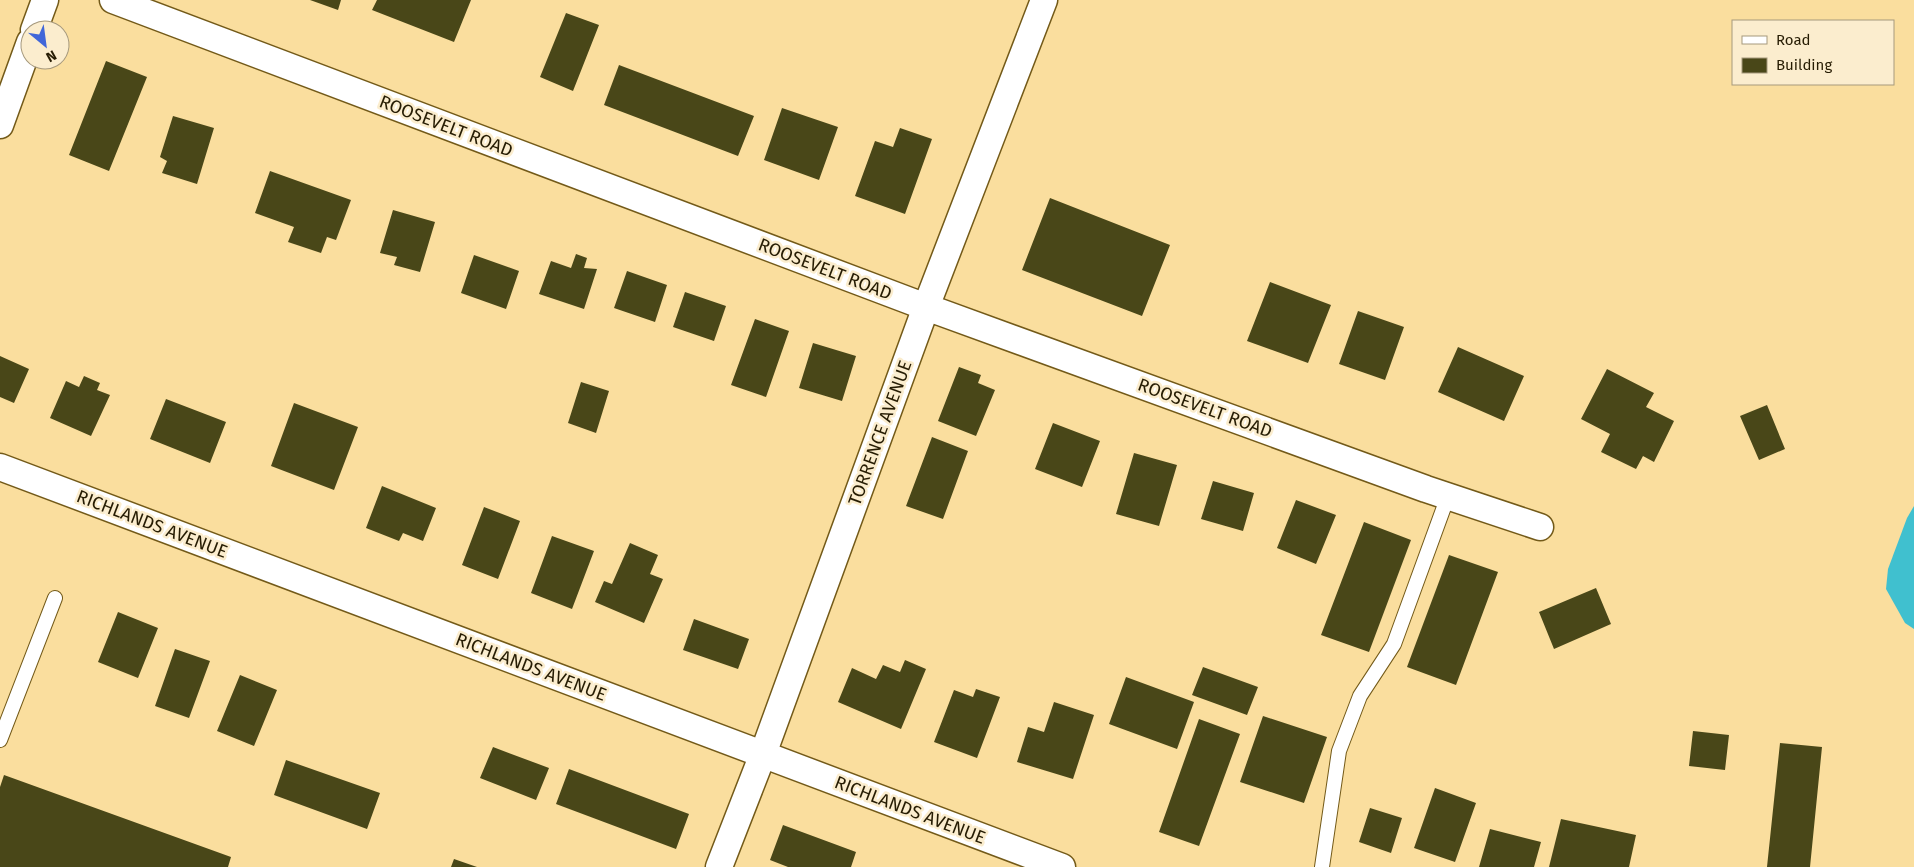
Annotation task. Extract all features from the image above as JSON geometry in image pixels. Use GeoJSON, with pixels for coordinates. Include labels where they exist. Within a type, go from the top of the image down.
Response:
{"type":"FeatureCollection","features":[{"type":"Feature","properties":{"kind":"street"},"geometry":{"type":"LineString","coordinates":[[38,20],[45,0]]}},
{"type":"Feature","properties":{"kind":"street","name":"ROOSEVELT ROAD"},"geometry":{"type":"LineString","coordinates":[[113,0],[926,307],[1448,496],[1540,527]]}},
{"type":"Feature","properties":{"kind":"street","name":"TORRENCE AVENUE"},"geometry":{"type":"LineString","coordinates":[[719,867],[763,754],[926,307],[1044,0]]}},
{"type":"Feature","properties":{"kind":"street"},"geometry":{"type":"LineString","coordinates":[[0,126],[20,70]]}},
{"type":"Feature","properties":{"kind":"street","name":"RICHLANDS AVENUE"},"geometry":{"type":"LineString","coordinates":[[0,467],[1062,867]]}},
{"type":"Feature","properties":{"kind":"lane"},"geometry":{"type":"LineString","coordinates":[[1322,867],[1339,752],[1360,696],[1394,644],[1448,496]]}},
{"type":"Feature","properties":{"kind":"lane"},"geometry":{"type":"LineString","coordinates":[[0,740],[55,598]]}},
{"type":"Feature","properties":{"kind":"water"},"geometry":{"type":"Polygon","coordinates":[[[1914,506],[1914,629],[1905,623],[1886,589],[1888,569],[1907,518],[1914,506]]]}},
{"type":"Feature","properties":{"kind":"building"},"geometry":{"type":"Polygon","coordinates":[[[310,0],[341,0],[338,10],[310,0]]]}},
{"type":"Feature","properties":{"kind":"building"},"geometry":{"type":"Polygon","coordinates":[[[377,0],[471,0],[454,42],[372,10],[377,0]]]}},
{"type":"Feature","properties":{"kind":"building"},"geometry":{"type":"Polygon","coordinates":[[[566,13],[599,25],[573,91],[540,77],[566,13]]]}},
{"type":"Feature","properties":{"kind":"building"},"geometry":{"type":"Polygon","coordinates":[[[106,61],[147,77],[109,171],[69,155],[106,61]]]}},
{"type":"Feature","properties":{"kind":"building"},"geometry":{"type":"Polygon","coordinates":[[[619,65],[754,116],[738,156],[604,105],[619,65]]]}},
{"type":"Feature","properties":{"kind":"building"},"geometry":{"type":"Polygon","coordinates":[[[782,108],[838,127],[819,180],[764,160],[782,108]]]}},
{"type":"Feature","properties":{"kind":"building"},"geometry":{"type":"Polygon","coordinates":[[[173,116],[214,128],[197,184],[162,173],[167,161],[160,157],[173,116]]]}},
{"type":"Feature","properties":{"kind":"building"},"geometry":{"type":"Polygon","coordinates":[[[900,128],[932,139],[905,214],[855,196],[875,141],[893,147],[900,128]]]}},
{"type":"Feature","properties":{"kind":"building"},"geometry":{"type":"Polygon","coordinates":[[[270,171],[351,200],[336,240],[327,237],[321,253],[288,242],[294,227],[255,213],[270,171]]]}},
{"type":"Feature","properties":{"kind":"building"},"geometry":{"type":"Polygon","coordinates":[[[1050,198],[1170,245],[1142,316],[1022,270],[1050,198]]]}},
{"type":"Feature","properties":{"kind":"building"},"geometry":{"type":"Polygon","coordinates":[[[393,210],[435,222],[420,272],[394,265],[397,257],[380,253],[393,210]]]}},
{"type":"Feature","properties":{"kind":"building"},"geometry":{"type":"Polygon","coordinates":[[[576,254],[587,258],[584,268],[597,269],[584,309],[539,294],[551,261],[571,268],[576,254]]]}},
{"type":"Feature","properties":{"kind":"building"},"geometry":{"type":"Polygon","coordinates":[[[474,255],[519,271],[506,309],[461,293],[474,255]]]}},
{"type":"Feature","properties":{"kind":"building"},"geometry":{"type":"Polygon","coordinates":[[[627,271],[667,285],[655,322],[614,308],[627,271]]]}},
{"type":"Feature","properties":{"kind":"building"},"geometry":{"type":"Polygon","coordinates":[[[1270,282],[1331,305],[1308,363],[1247,341],[1270,282]]]}},
{"type":"Feature","properties":{"kind":"building"},"geometry":{"type":"Polygon","coordinates":[[[685,292],[726,306],[714,341],[673,327],[685,292]]]}},
{"type":"Feature","properties":{"kind":"building"},"geometry":{"type":"Polygon","coordinates":[[[1358,311],[1404,327],[1385,380],[1339,364],[1358,311]]]}},
{"type":"Feature","properties":{"kind":"building"},"geometry":{"type":"Polygon","coordinates":[[[755,319],[789,331],[766,397],[731,385],[755,319]]]}},
{"type":"Feature","properties":{"kind":"building"},"geometry":{"type":"Polygon","coordinates":[[[813,343],[856,356],[842,401],[799,388],[813,343]]]}},
{"type":"Feature","properties":{"kind":"building"},"geometry":{"type":"Polygon","coordinates":[[[1458,347],[1524,376],[1504,421],[1438,392],[1458,347]]]}},
{"type":"Feature","properties":{"kind":"building"},"geometry":{"type":"Polygon","coordinates":[[[0,356],[29,369],[14,403],[0,397],[0,356]]]}},
{"type":"Feature","properties":{"kind":"building"},"geometry":{"type":"Polygon","coordinates":[[[959,367],[981,375],[978,383],[995,390],[976,436],[938,421],[959,367]]]}},
{"type":"Feature","properties":{"kind":"building"},"geometry":{"type":"Polygon","coordinates":[[[1607,369],[1654,393],[1646,407],[1674,421],[1654,462],[1643,456],[1636,469],[1601,452],[1610,434],[1581,419],[1607,369]]]}},
{"type":"Feature","properties":{"kind":"building"},"geometry":{"type":"Polygon","coordinates":[[[84,376],[100,383],[97,390],[110,395],[91,436],[50,418],[66,381],[79,387],[84,376]]]}},
{"type":"Feature","properties":{"kind":"building"},"geometry":{"type":"Polygon","coordinates":[[[581,382],[609,391],[596,433],[568,423],[581,382]]]}},
{"type":"Feature","properties":{"kind":"building"},"geometry":{"type":"Polygon","coordinates":[[[166,399],[226,422],[210,463],[150,439],[166,399]]]}},
{"type":"Feature","properties":{"kind":"building"},"geometry":{"type":"Polygon","coordinates":[[[294,403],[358,427],[334,490],[271,466],[294,403]]]}},
{"type":"Feature","properties":{"kind":"building"},"geometry":{"type":"Polygon","coordinates":[[[1767,405],[1785,449],[1759,460],[1740,416],[1767,405]]]}},
{"type":"Feature","properties":{"kind":"building"},"geometry":{"type":"Polygon","coordinates":[[[1053,423],[1100,441],[1082,487],[1035,469],[1053,423]]]}},
{"type":"Feature","properties":{"kind":"building"},"geometry":{"type":"Polygon","coordinates":[[[932,437],[968,451],[943,519],[906,506],[932,437]]]}},
{"type":"Feature","properties":{"kind":"building"},"geometry":{"type":"Polygon","coordinates":[[[1134,453],[1177,465],[1159,526],[1116,514],[1134,453]]]}},
{"type":"Feature","properties":{"kind":"building"},"geometry":{"type":"Polygon","coordinates":[[[1213,481],[1254,493],[1243,531],[1201,519],[1213,481]]]}},
{"type":"Feature","properties":{"kind":"building"},"geometry":{"type":"Polygon","coordinates":[[[382,486],[436,508],[423,541],[403,533],[399,541],[366,528],[382,486]]]}},
{"type":"Feature","properties":{"kind":"building"},"geometry":{"type":"Polygon","coordinates":[[[1296,500],[1336,515],[1316,564],[1277,548],[1296,500]]]}},
{"type":"Feature","properties":{"kind":"building"},"geometry":{"type":"Polygon","coordinates":[[[484,507],[520,521],[498,579],[462,565],[484,507]]]}},
{"type":"Feature","properties":{"kind":"building"},"geometry":{"type":"Polygon","coordinates":[[[1364,522],[1411,540],[1369,652],[1321,635],[1364,522]]]}},
{"type":"Feature","properties":{"kind":"building"},"geometry":{"type":"Polygon","coordinates":[[[552,536],[594,551],[572,609],[531,593],[552,536]]]}},
{"type":"Feature","properties":{"kind":"building"},"geometry":{"type":"Polygon","coordinates":[[[630,543],[658,555],[650,574],[663,579],[644,623],[595,602],[604,581],[612,584],[630,543]]]}},
{"type":"Feature","properties":{"kind":"building"},"geometry":{"type":"Polygon","coordinates":[[[1449,555],[1498,572],[1456,685],[1407,667],[1449,555]]]}},
{"type":"Feature","properties":{"kind":"building"},"geometry":{"type":"Polygon","coordinates":[[[1596,588],[1611,624],[1554,649],[1539,612],[1596,588]]]}},
{"type":"Feature","properties":{"kind":"building"},"geometry":{"type":"Polygon","coordinates":[[[118,612],[158,628],[138,678],[98,662],[118,612]]]}},
{"type":"Feature","properties":{"kind":"building"},"geometry":{"type":"Polygon","coordinates":[[[694,619],[749,639],[738,669],[683,650],[694,619]]]}},
{"type":"Feature","properties":{"kind":"building"},"geometry":{"type":"Polygon","coordinates":[[[175,649],[210,661],[189,718],[155,706],[175,649]]]}},
{"type":"Feature","properties":{"kind":"building"},"geometry":{"type":"Polygon","coordinates":[[[905,660],[926,669],[901,729],[838,702],[852,668],[876,679],[883,665],[900,672],[905,660]]]}},
{"type":"Feature","properties":{"kind":"building"},"geometry":{"type":"Polygon","coordinates":[[[1203,667],[1258,687],[1247,715],[1192,695],[1203,667]]]}},
{"type":"Feature","properties":{"kind":"building"},"geometry":{"type":"Polygon","coordinates":[[[240,675],[277,690],[254,746],[217,731],[240,675]]]}},
{"type":"Feature","properties":{"kind":"building"},"geometry":{"type":"Polygon","coordinates":[[[1126,677],[1194,702],[1177,749],[1109,724],[1126,677]]]}},
{"type":"Feature","properties":{"kind":"building"},"geometry":{"type":"Polygon","coordinates":[[[976,689],[1000,697],[977,758],[934,742],[954,690],[973,697],[976,689]]]}},
{"type":"Feature","properties":{"kind":"building"},"geometry":{"type":"Polygon","coordinates":[[[1054,702],[1094,715],[1073,779],[1017,762],[1028,727],[1044,732],[1054,702]]]}},
{"type":"Feature","properties":{"kind":"building"},"geometry":{"type":"Polygon","coordinates":[[[1263,716],[1327,737],[1304,803],[1240,782],[1263,716]]]}},
{"type":"Feature","properties":{"kind":"building"},"geometry":{"type":"Polygon","coordinates":[[[1199,719],[1240,734],[1199,846],[1159,832],[1199,719]]]}},
{"type":"Feature","properties":{"kind":"building"},"geometry":{"type":"Polygon","coordinates":[[[1693,731],[1729,735],[1725,770],[1689,766],[1693,731]]]}},
{"type":"Feature","properties":{"kind":"building"},"geometry":{"type":"Polygon","coordinates":[[[1780,743],[1822,747],[1810,867],[1767,867],[1780,743]]]}},
{"type":"Feature","properties":{"kind":"building"},"geometry":{"type":"Polygon","coordinates":[[[493,747],[549,768],[536,800],[480,778],[493,747]]]}},
{"type":"Feature","properties":{"kind":"building"},"geometry":{"type":"Polygon","coordinates":[[[286,760],[380,793],[367,829],[274,795],[286,760]]]}},
{"type":"Feature","properties":{"kind":"building"},"geometry":{"type":"Polygon","coordinates":[[[569,769],[689,814],[676,849],[556,804],[569,769]]]}},
{"type":"Feature","properties":{"kind":"building"},"geometry":{"type":"Polygon","coordinates":[[[4,775],[231,857],[228,867],[0,867],[0,787],[4,775]]]}},
{"type":"Feature","properties":{"kind":"building"},"geometry":{"type":"Polygon","coordinates":[[[1435,788],[1476,803],[1455,862],[1414,848],[1435,788]]]}},
{"type":"Feature","properties":{"kind":"building"},"geometry":{"type":"Polygon","coordinates":[[[1370,808],[1402,818],[1391,853],[1359,842],[1370,808]]]}},
{"type":"Feature","properties":{"kind":"building"},"geometry":{"type":"Polygon","coordinates":[[[1561,819],[1636,835],[1629,867],[1549,867],[1561,819]]]}},
{"type":"Feature","properties":{"kind":"building"},"geometry":{"type":"Polygon","coordinates":[[[783,825],[856,852],[851,867],[788,867],[770,860],[783,825]]]}},
{"type":"Feature","properties":{"kind":"building"},"geometry":{"type":"Polygon","coordinates":[[[1490,829],[1541,842],[1534,867],[1479,867],[1490,829]]]}},
{"type":"Feature","properties":{"kind":"building"},"geometry":{"type":"Polygon","coordinates":[[[454,859],[477,867],[451,867],[454,859]]]}}]}
